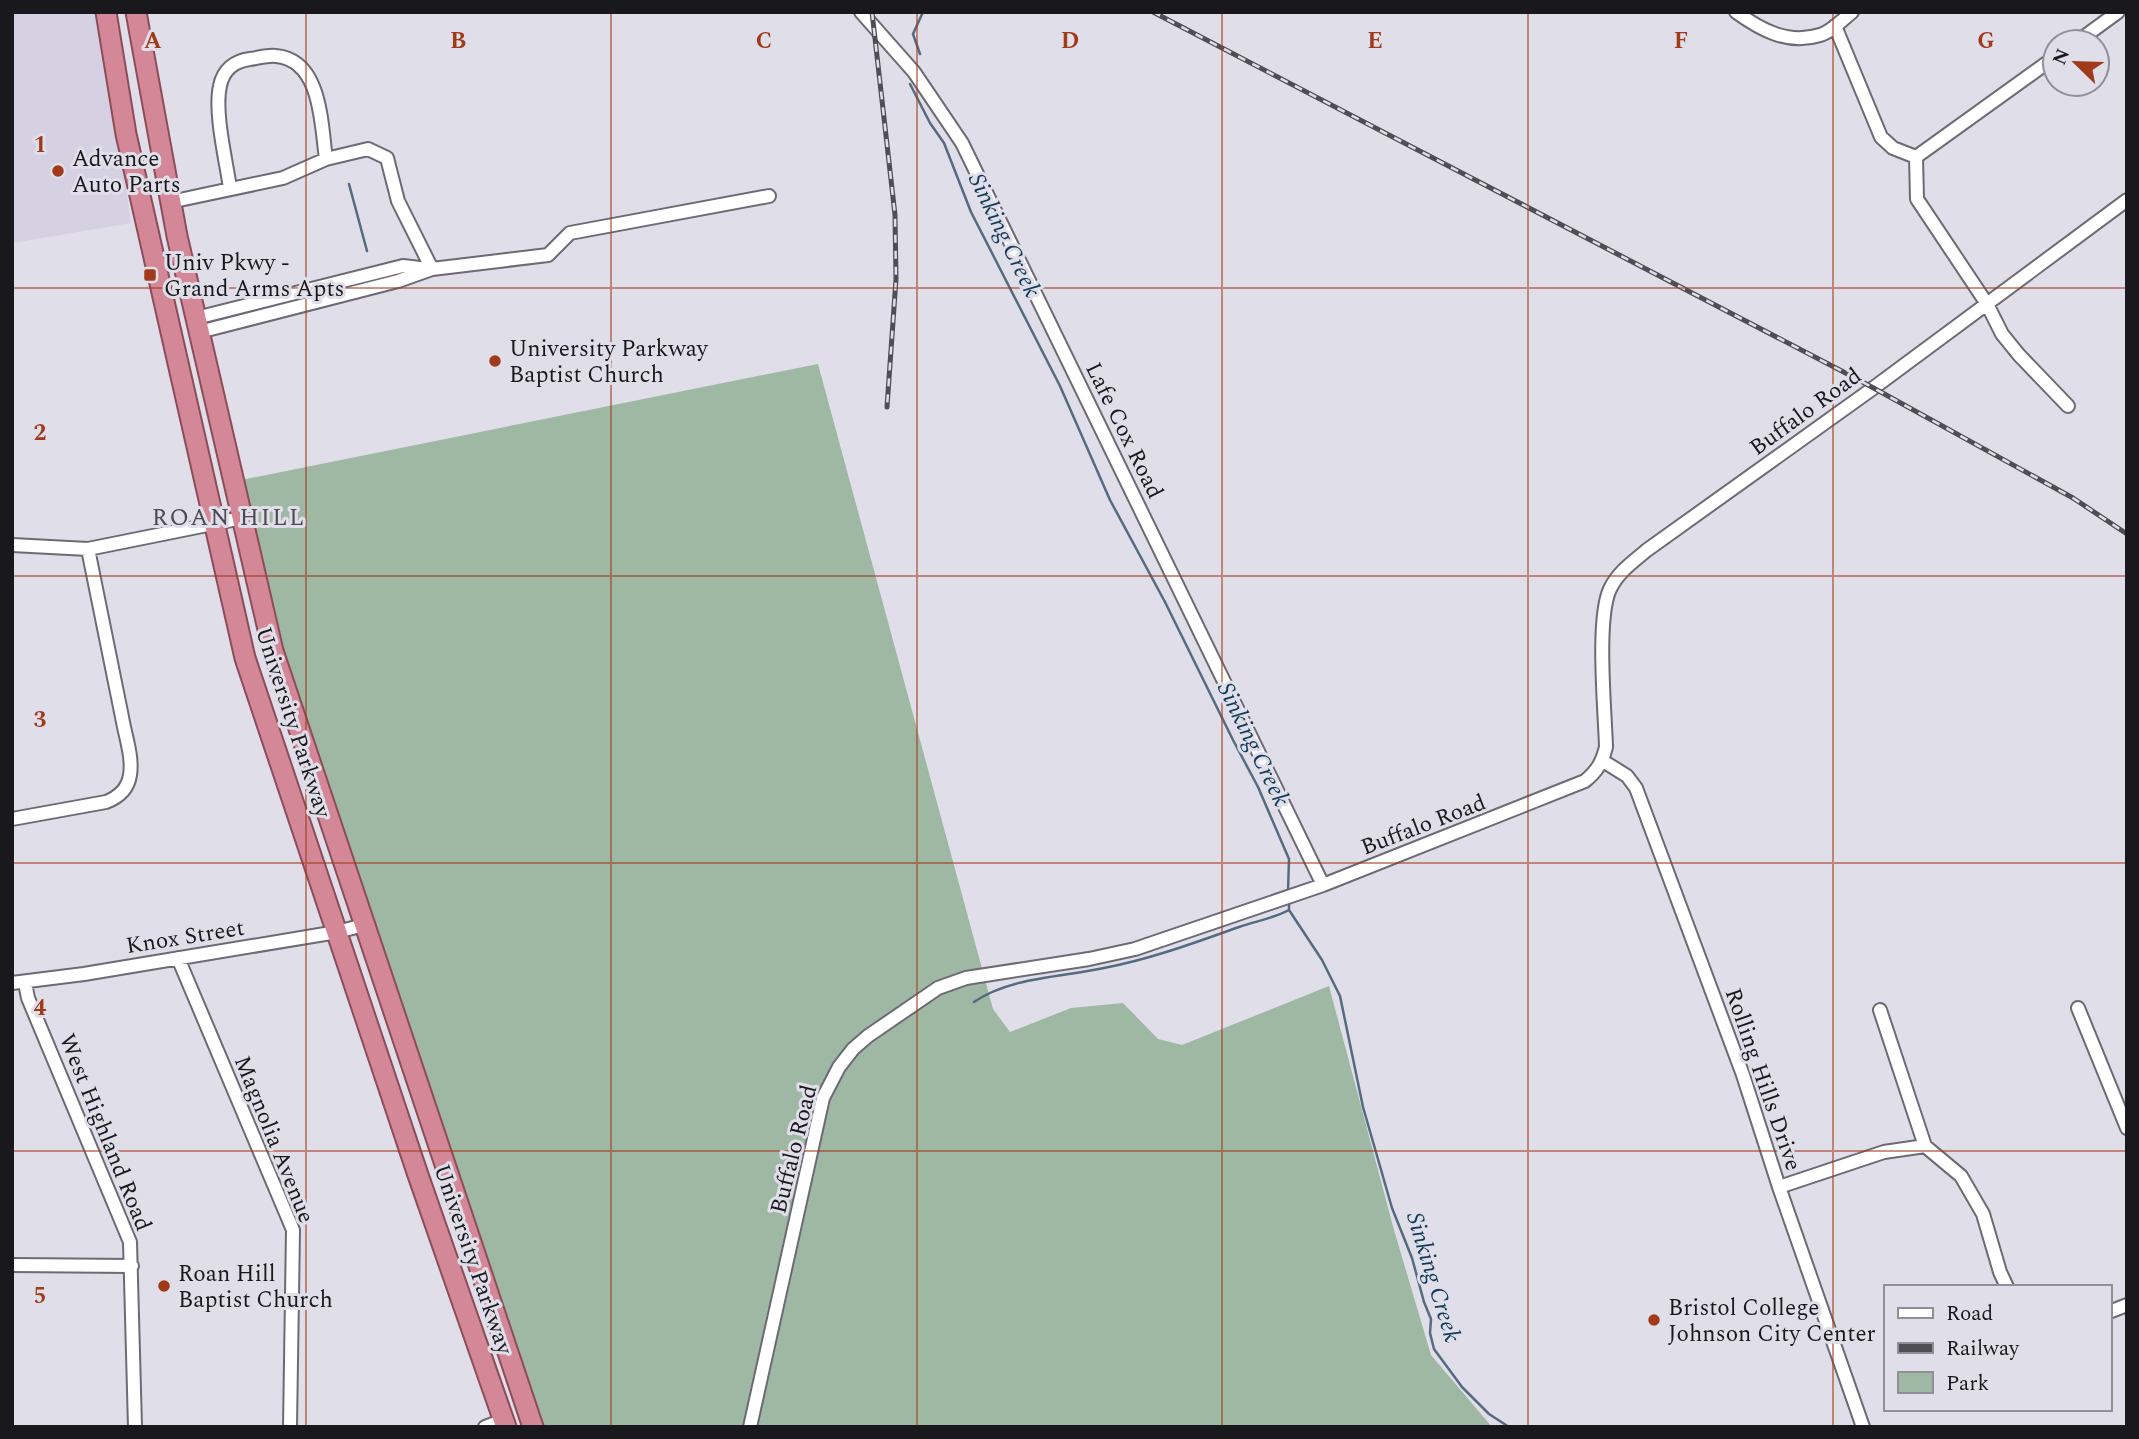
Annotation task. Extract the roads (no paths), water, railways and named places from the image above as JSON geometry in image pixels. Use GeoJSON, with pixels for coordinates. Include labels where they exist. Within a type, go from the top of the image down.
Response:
{"type":"FeatureCollection","features":[{"type":"Feature","properties":{"kind":"highway","name":"University Parkway"},"geometry":{"type":"LineString","coordinates":[[106,12],[118,89],[142,206],[245,658],[418,1175],[498,1424]]}},
{"type":"Feature","properties":{"kind":"highway","name":"University Parkway"},"geometry":{"type":"LineString","coordinates":[[136,12],[170,202],[273,651],[533,1427]]}},
{"type":"Feature","properties":{"kind":"highway"},"geometry":{"type":"LineString","coordinates":[[142,206],[170,202]]}},
{"type":"Feature","properties":{"kind":"highway"},"geometry":{"type":"LineString","coordinates":[[182,382],[208,375]]}},
{"type":"Feature","properties":{"kind":"highway"},"geometry":{"type":"LineString","coordinates":[[270,732],[297,723]]}},
{"type":"Feature","properties":{"kind":"highway"},"geometry":{"type":"LineString","coordinates":[[418,1175],[445,1167]]}},
{"type":"Feature","properties":{"kind":"street","name":"Lafe Cox Road"},"geometry":{"type":"LineString","coordinates":[[861,12],[914,72],[962,143],[1323,886]]}},
{"type":"Feature","properties":{"kind":"street"},"geometry":{"type":"LineString","coordinates":[[1736,12],[1752,24],[1778,37],[1821,35],[1852,12]]}},
{"type":"Feature","properties":{"kind":"street"},"geometry":{"type":"LineString","coordinates":[[2096,28],[2118,12]]}},
{"type":"Feature","properties":{"kind":"street"},"geometry":{"type":"LineString","coordinates":[[1835,26],[1881,137],[1893,148],[1916,157]]}},
{"type":"Feature","properties":{"kind":"street"},"geometry":{"type":"LineString","coordinates":[[230,188],[218,103],[219,93],[228,67],[244,60],[275,56],[287,58],[304,68],[315,90],[326,159]]}},
{"type":"Feature","properties":{"kind":"street"},"geometry":{"type":"LineString","coordinates":[[1916,157],[2041,67]]}},
{"type":"Feature","properties":{"kind":"street"},"geometry":{"type":"LineString","coordinates":[[170,202],[283,178],[326,159],[368,149],[387,158],[398,201],[432,269]]}},
{"type":"Feature","properties":{"kind":"street"},"geometry":{"type":"LineString","coordinates":[[1916,157],[1917,199],[1987,304],[2002,334],[2068,406]]}},
{"type":"Feature","properties":{"kind":"street"},"geometry":{"type":"LineString","coordinates":[[198,325],[398,281],[432,269],[548,254],[570,233],[769,195]]}},
{"type":"Feature","properties":{"kind":"street","name":"Buffalo Road"},"geometry":{"type":"LineString","coordinates":[[750,1427],[824,1098],[839,1068],[853,1049],[938,988],[966,978],[1078,961],[1135,949],[1323,886],[1585,781],[1603,761],[1606,747],[1603,616],[1610,588],[1623,569],[1872,390],[2127,200]]}},
{"type":"Feature","properties":{"kind":"street"},"geometry":{"type":"LineString","coordinates":[[12,545],[88,549],[242,518]]}},
{"type":"Feature","properties":{"kind":"street"},"geometry":{"type":"LineString","coordinates":[[12,819],[116,798],[125,789],[130,778],[131,766],[88,549]]}},
{"type":"Feature","properties":{"kind":"street","name":"Rolling Hills Drive"},"geometry":{"type":"LineString","coordinates":[[1603,761],[1627,776],[1636,789],[1743,1075],[1863,1427]]}},
{"type":"Feature","properties":{"kind":"street","name":"Knox Street"},"geometry":{"type":"LineString","coordinates":[[19,983],[337,932],[364,925]]}},
{"type":"Feature","properties":{"kind":"street","name":"Magnolia Avenue"},"geometry":{"type":"LineString","coordinates":[[178,958],[293,1230],[290,1427]]}},
{"type":"Feature","properties":{"kind":"street","name":"West Highland Road"},"geometry":{"type":"LineString","coordinates":[[19,983],[28,998],[130,1242],[135,1427]]}},
{"type":"Feature","properties":{"kind":"street"},"geometry":{"type":"LineString","coordinates":[[2078,1008],[2127,1128]]}},
{"type":"Feature","properties":{"kind":"street"},"geometry":{"type":"LineString","coordinates":[[1880,1010],[1925,1146],[1961,1176],[1983,1214],[2006,1285]]}},
{"type":"Feature","properties":{"kind":"street"},"geometry":{"type":"LineString","coordinates":[[1779,1187],[1884,1152],[1925,1146]]}},
{"type":"Feature","properties":{"kind":"street"},"geometry":{"type":"LineString","coordinates":[[12,1265],[132,1266]]}},
{"type":"Feature","properties":{"kind":"waterway","name":"Sinking Creek"},"geometry":{"type":"LineString","coordinates":[[920,54],[913,34],[923,12]]}},
{"type":"Feature","properties":{"kind":"waterway","name":"Sinking Creek"},"geometry":{"type":"LineString","coordinates":[[910,84],[930,123],[944,143],[971,212],[1060,386],[1110,500],[1165,602],[1258,787],[1289,859],[1288,892]]}},
{"type":"Feature","properties":{"kind":"waterway"},"geometry":{"type":"LineString","coordinates":[[349,184],[367,251]]}},
{"type":"Feature","properties":{"kind":"waterway","name":"Sinking Creek"},"geometry":{"type":"LineString","coordinates":[[1289,902],[1289,910],[1322,960],[1340,996],[1363,1107],[1392,1208],[1412,1258],[1431,1319],[1430,1333],[1434,1349],[1462,1387],[1489,1414],[1509,1427]]}},
{"type":"Feature","properties":{"kind":"waterway"},"geometry":{"type":"LineString","coordinates":[[974,1002],[1004,987],[1156,955],[1289,910]]}},
{"type":"Feature","properties":{"kind":"railway"},"geometry":{"type":"LineString","coordinates":[[872,12],[895,215],[896,279],[887,407]]}},
{"type":"Feature","properties":{"kind":"railway"},"geometry":{"type":"LineString","coordinates":[[1153,12],[1859,380],[2073,498],[2127,534]]}},
{"type":"Feature","properties":{"kind":"place","name":"Advance Auto Parts"},"geometry":{"type":"Point","coordinates":[58,171]}},
{"type":"Feature","properties":{"kind":"place","name":"Univ Pkwy - Grand Arms Apts"},"geometry":{"type":"Point","coordinates":[150,275]}},
{"type":"Feature","properties":{"kind":"place","name":"University Parkway Baptist Church"},"geometry":{"type":"Point","coordinates":[495,361]}},
{"type":"Feature","properties":{"kind":"place","name":"Roan Hill Baptist Church"},"geometry":{"type":"Point","coordinates":[164,1286]}},
{"type":"Feature","properties":{"kind":"place","name":"Bristol College Johnson City Center"},"geometry":{"type":"Point","coordinates":[1654,1320]}},
{"type":"Feature","properties":{"kind":"district","name":"ROAN HILL"},"geometry":{"type":"Point","coordinates":[229,517]}}]}
